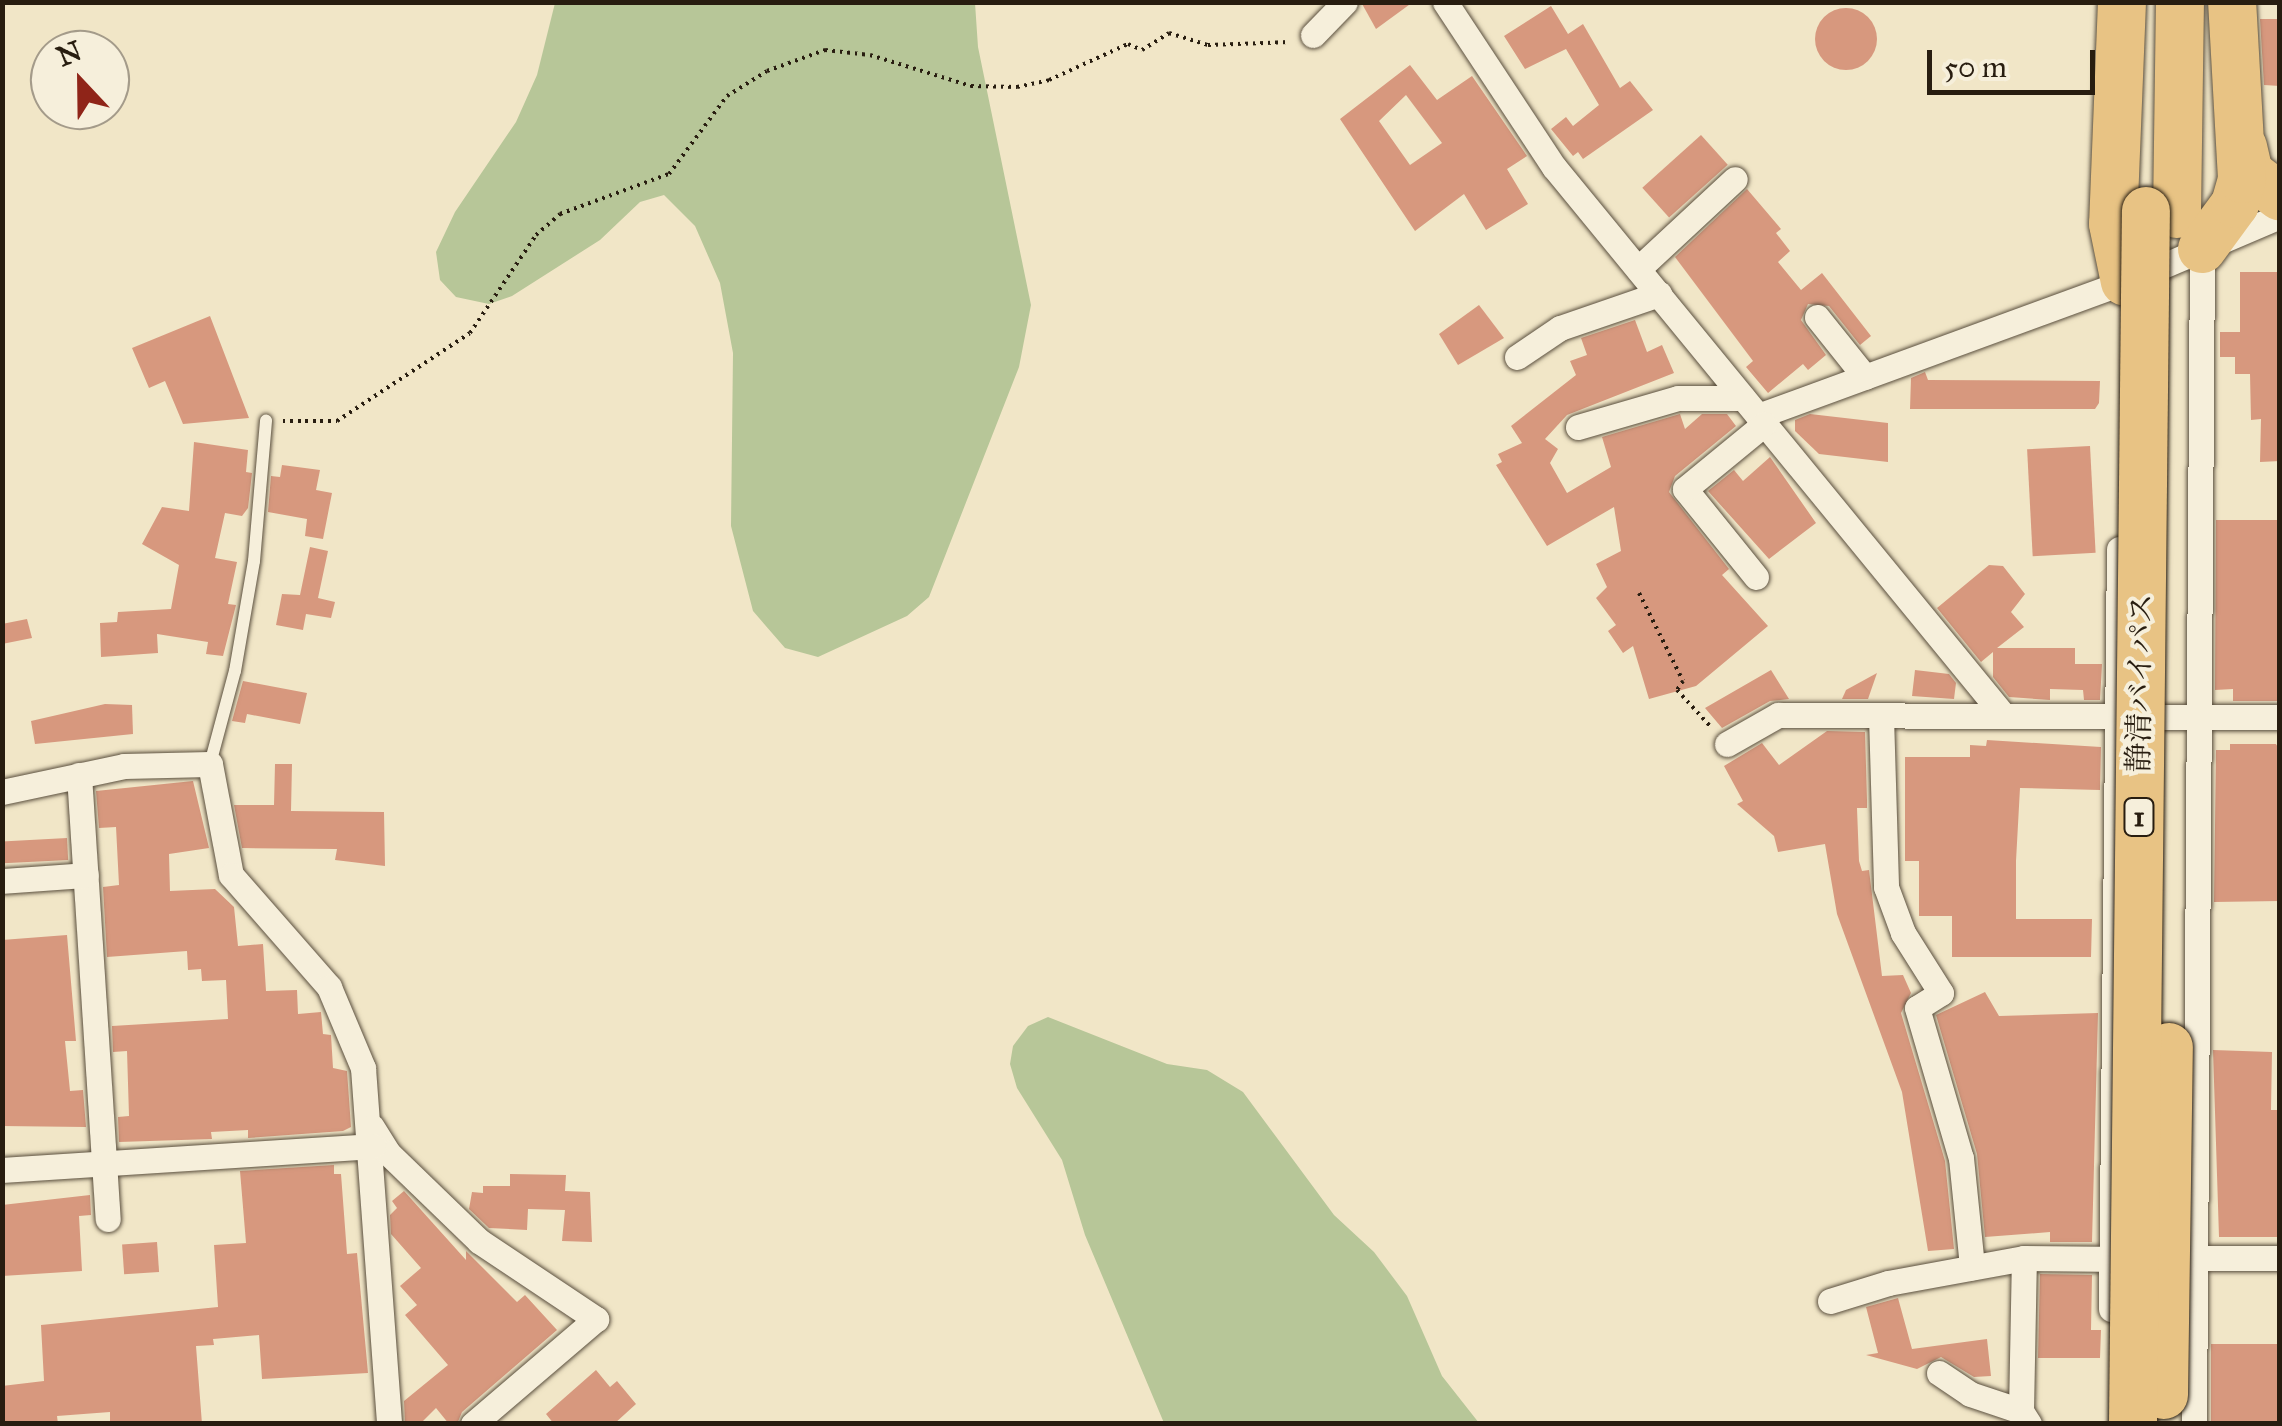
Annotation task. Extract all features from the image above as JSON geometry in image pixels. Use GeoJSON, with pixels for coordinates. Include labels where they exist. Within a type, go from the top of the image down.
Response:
{"type":"FeatureCollection","features":[{"type":"Feature","properties":{"kind":"highway"},"geometry":{"type":"LineString","coordinates":[[2122,2],[2112,224],[2124,282]]}},
{"type":"Feature","properties":{"kind":"highway","name":"静清バイパス"},"geometry":{"type":"LineString","coordinates":[[2133,1424],[2175,225],[2150,2]]}},
{"type":"Feature","properties":{"kind":"highway","name":"静清バイパス"},"geometry":{"type":"LineString","coordinates":[[2163,1424],[2180,2]]}},
{"type":"Feature","properties":{"kind":"highway"},"geometry":{"type":"LineString","coordinates":[[2175,225],[2240,192],[2243,147],[2232,2]]}},
{"type":"Feature","properties":{"kind":"highway"},"geometry":{"type":"LineString","coordinates":[[2243,147],[2250,173],[2280,196]]}},
{"type":"Feature","properties":{"kind":"street"},"geometry":{"type":"LineString","coordinates":[[1313,35],[1345,2]]}},
{"type":"Feature","properties":{"kind":"street"},"geometry":{"type":"LineString","coordinates":[[1445,2],[1554,167],[2004,716]]}},
{"type":"Feature","properties":{"kind":"street"},"geometry":{"type":"LineString","coordinates":[[1638,269],[1735,178]]}},
{"type":"Feature","properties":{"kind":"street"},"geometry":{"type":"LineString","coordinates":[[1756,577],[1685,490],[1755,413],[2124,282],[2175,225],[2280,216]]}},
{"type":"Feature","properties":{"kind":"street"},"geometry":{"type":"LineString","coordinates":[[2175,225],[2200,716],[2192,1257],[2194,1424]]}},
{"type":"Feature","properties":{"kind":"street"},"geometry":{"type":"LineString","coordinates":[[2111,1424],[2116,716],[2124,282]]}},
{"type":"Feature","properties":{"kind":"street"},"geometry":{"type":"LineString","coordinates":[[1517,357],[1560,328],[1659,294]]}},
{"type":"Feature","properties":{"kind":"street"},"geometry":{"type":"LineString","coordinates":[[1817,317],[1866,376]]}},
{"type":"Feature","properties":{"kind":"street"},"geometry":{"type":"LineString","coordinates":[[1578,426],[1678,398],[1755,413]]}},
{"type":"Feature","properties":{"kind":"street"},"geometry":{"type":"LineString","coordinates":[[1727,744],[1778,716],[2280,717]]}},
{"type":"Feature","properties":{"kind":"street"},"geometry":{"type":"LineString","coordinates":[[1882,716],[1886,887],[1903,934],[1941,993],[1918,1008],[1961,1158],[1972,1268]]}},
{"type":"Feature","properties":{"kind":"street"},"geometry":{"type":"LineString","coordinates":[[2,792],[80,774],[155,763],[210,764],[231,875],[330,987],[363,1068],[371,1133],[389,1424]]}},
{"type":"Feature","properties":{"kind":"street"},"geometry":{"type":"LineString","coordinates":[[80,774],[108,1219]]}},
{"type":"Feature","properties":{"kind":"street"},"geometry":{"type":"LineString","coordinates":[[2,881],[86,875]]}},
{"type":"Feature","properties":{"kind":"street"},"geometry":{"type":"LineString","coordinates":[[2,1170],[106,1163],[371,1133]]}},
{"type":"Feature","properties":{"kind":"street"},"geometry":{"type":"LineString","coordinates":[[371,1133],[479,1241],[596,1319],[473,1424]]}},
{"type":"Feature","properties":{"kind":"street"},"geometry":{"type":"LineString","coordinates":[[1830,1302],[2024,1258],[2280,1258]]}},
{"type":"Feature","properties":{"kind":"street"},"geometry":{"type":"LineString","coordinates":[[1939,1372],[1970,1394],[2025,1418],[2024,1258]]}},
{"type":"Feature","properties":{"kind":"lane"},"geometry":{"type":"LineString","coordinates":[[210,764],[236,671],[254,562],[266,421]]}},
{"type":"Feature","properties":{"kind":"path"},"geometry":{"type":"LineString","coordinates":[[266,421],[337,422],[470,332],[536,235],[560,214],[669,174],[727,96],[766,71],[825,50],[870,55],[971,86],[1017,87],[1049,80],[1128,44],[1142,50],[1169,32],[1208,45],[1234,40],[1271,46],[1313,35]]}},
{"type":"Feature","properties":{"kind":"path"},"geometry":{"type":"LineString","coordinates":[[1640,594],[1683,682],[1677,690],[1727,744]]}},
{"type":"Feature","properties":{"kind":"green space"},"geometry":{"type":"Polygon","coordinates":[[[555,3],[975,3],[978,47],[1031,305],[1019,367],[929,597],[907,616],[818,657],[785,648],[753,611],[731,526],[733,353],[720,283],[695,226],[664,195],[640,202],[600,240],[512,296],[489,304],[456,297],[440,280],[436,252],[455,212],[516,122],[537,75],[555,3]]]}},
{"type":"Feature","properties":{"kind":"green space"},"geometry":{"type":"Polygon","coordinates":[[[1048,1017],[1167,1064],[1207,1070],[1243,1092],[1334,1215],[1374,1252],[1407,1296],[1442,1376],[1479,1423],[1164,1423],[1085,1235],[1062,1160],[1017,1088],[1010,1064],[1013,1046],[1028,1026],[1048,1017]]]}},
{"type":"Feature","properties":{"kind":"building"},"geometry":{"type":"Polygon","coordinates":[[[1361,2],[1413,2],[1376,29],[1361,2]]]}},
{"type":"Feature","properties":{"kind":"building"},"geometry":{"type":"Polygon","coordinates":[[[1551,6],[1568,34],[1583,24],[1620,88],[1630,81],[1653,110],[1583,159],[1578,152],[1573,156],[1551,129],[1566,117],[1573,126],[1599,105],[1566,49],[1525,69],[1504,36],[1551,6]]]}},
{"type":"Feature","properties":{"kind":"building"},"geometry":{"type":"Polygon","coordinates":[[[1846,8],[1868,17],[1877,39],[1868,61],[1846,70],[1824,61],[1815,39],[1824,17],[1846,8]]]}},
{"type":"Feature","properties":{"kind":"building"},"geometry":{"type":"Polygon","coordinates":[[[2260,19],[2280,19],[2280,86],[2264,85],[2260,19]]]}},
{"type":"Feature","properties":{"kind":"building"},"geometry":{"type":"Polygon","coordinates":[[[1410,65],[1437,100],[1472,76],[1527,156],[1507,169],[1528,204],[1486,230],[1464,194],[1415,231],[1340,119],[1410,65]],[[1406,95],[1379,121],[1410,165],[1442,143],[1406,95]]]}},
{"type":"Feature","properties":{"kind":"building"},"geometry":{"type":"Polygon","coordinates":[[[1701,135],[1728,165],[1669,218],[1642,188],[1701,135]]]}},
{"type":"Feature","properties":{"kind":"building"},"geometry":{"type":"Polygon","coordinates":[[[1747,189],[1781,229],[1776,233],[1790,251],[1778,262],[1801,290],[1822,273],[1871,336],[1860,345],[1829,306],[1808,304],[1801,320],[1826,355],[1808,370],[1803,364],[1768,393],[1746,367],[1753,361],[1675,257],[1747,189]]]}},
{"type":"Feature","properties":{"kind":"building"},"geometry":{"type":"Polygon","coordinates":[[[2240,272],[2280,272],[2280,461],[2260,462],[2261,419],[2251,420],[2250,374],[2235,374],[2235,357],[2220,357],[2220,332],[2240,332],[2240,272]]]}},
{"type":"Feature","properties":{"kind":"building"},"geometry":{"type":"Polygon","coordinates":[[[1479,305],[1504,338],[1458,365],[1439,334],[1479,305]]]}},
{"type":"Feature","properties":{"kind":"building"},"geometry":{"type":"Polygon","coordinates":[[[210,316],[249,418],[183,424],[165,381],[149,388],[132,348],[210,316]]]}},
{"type":"Feature","properties":{"kind":"building"},"geometry":{"type":"Polygon","coordinates":[[[1635,320],[1647,352],[1662,345],[1674,373],[1567,415],[1545,439],[1558,449],[1550,463],[1567,493],[1611,467],[1602,437],[1680,414],[1685,429],[1702,414],[1727,414],[1736,426],[1675,476],[1669,492],[1729,569],[1722,575],[1768,626],[1696,686],[1649,699],[1633,646],[1623,653],[1608,631],[1616,625],[1596,598],[1607,587],[1596,564],[1621,551],[1614,507],[1547,546],[1496,465],[1502,462],[1498,454],[1522,443],[1511,426],[1576,375],[1570,361],[1587,355],[1581,338],[1635,320]]]}},
{"type":"Feature","properties":{"kind":"building"},"geometry":{"type":"Polygon","coordinates":[[[1925,372],[1928,380],[2100,381],[2099,403],[2095,409],[1910,409],[1911,378],[1925,372]]]}},
{"type":"Feature","properties":{"kind":"building"},"geometry":{"type":"Polygon","coordinates":[[[1810,414],[1888,423],[1888,462],[1819,454],[1795,431],[1795,420],[1810,414]]]}},
{"type":"Feature","properties":{"kind":"building"},"geometry":{"type":"Polygon","coordinates":[[[194,442],[248,450],[246,472],[252,473],[248,508],[242,516],[225,513],[215,558],[237,562],[228,604],[236,605],[223,656],[206,654],[208,642],[157,634],[158,653],[101,657],[100,623],[117,622],[118,612],[171,609],[179,565],[142,544],[162,507],[189,511],[194,442]]]}},
{"type":"Feature","properties":{"kind":"building"},"geometry":{"type":"Polygon","coordinates":[[[2090,446],[2096,553],[2033,556],[2027,449],[2090,446]]]}},
{"type":"Feature","properties":{"kind":"building"},"geometry":{"type":"Polygon","coordinates":[[[1770,457],[1816,523],[1769,559],[1708,491],[1734,470],[1743,481],[1770,457]]]}},
{"type":"Feature","properties":{"kind":"building"},"geometry":{"type":"Polygon","coordinates":[[[282,465],[320,470],[316,490],[332,493],[323,539],[305,536],[307,519],[268,512],[271,476],[280,477],[282,465]]]}},
{"type":"Feature","properties":{"kind":"building"},"geometry":{"type":"Polygon","coordinates":[[[2216,520],[2280,520],[2280,701],[2233,701],[2233,689],[2215,690],[2216,520]]]}},
{"type":"Feature","properties":{"kind":"building"},"geometry":{"type":"Polygon","coordinates":[[[310,547],[328,551],[318,598],[335,602],[331,618],[306,614],[303,630],[276,625],[282,594],[300,595],[310,547]]]}},
{"type":"Feature","properties":{"kind":"building"},"geometry":{"type":"Polygon","coordinates":[[[1989,565],[2003,566],[2025,594],[2011,612],[2024,627],[1997,648],[2075,648],[2075,664],[2102,664],[2100,700],[2084,700],[2083,690],[2050,689],[2050,700],[2009,697],[1993,677],[1993,652],[1981,662],[1937,608],[1989,565]]]}},
{"type":"Feature","properties":{"kind":"building"},"geometry":{"type":"Polygon","coordinates":[[[27,619],[32,638],[2,644],[2,624],[27,619]]]}},
{"type":"Feature","properties":{"kind":"building"},"geometry":{"type":"Polygon","coordinates":[[[1771,670],[1789,699],[1770,701],[1722,728],[1705,708],[1771,670]]]}},
{"type":"Feature","properties":{"kind":"building"},"geometry":{"type":"Polygon","coordinates":[[[1915,670],[1949,674],[1956,683],[1954,699],[1912,696],[1915,670]]]}},
{"type":"Feature","properties":{"kind":"building"},"geometry":{"type":"Polygon","coordinates":[[[1877,673],[1868,699],[1842,699],[1846,690],[1877,673]]]}},
{"type":"Feature","properties":{"kind":"building"},"geometry":{"type":"Polygon","coordinates":[[[243,681],[307,693],[300,724],[247,714],[245,723],[232,721],[243,681]]]}},
{"type":"Feature","properties":{"kind":"building"},"geometry":{"type":"Polygon","coordinates":[[[105,704],[132,705],[133,734],[35,744],[31,721],[105,704]]]}},
{"type":"Feature","properties":{"kind":"building"},"geometry":{"type":"Polygon","coordinates":[[[1827,731],[1865,732],[1867,808],[1857,808],[1859,861],[1862,871],[1869,870],[1882,976],[1903,975],[1911,993],[1901,1013],[1945,1161],[1954,1249],[1928,1251],[1902,1092],[1837,914],[1825,844],[1778,852],[1774,836],[1737,804],[1743,801],[1724,766],[1762,743],[1779,765],[1827,731]]]}},
{"type":"Feature","properties":{"kind":"building"},"geometry":{"type":"Polygon","coordinates":[[[1987,740],[2101,747],[2100,790],[2020,788],[2016,861],[2016,919],[2092,919],[2091,957],[1952,957],[1952,916],[1919,916],[1919,861],[1905,861],[1905,757],[1970,757],[1970,745],[1986,746],[1987,740]]]}},
{"type":"Feature","properties":{"kind":"building"},"geometry":{"type":"Polygon","coordinates":[[[2230,744],[2276,744],[2280,751],[2280,901],[2214,902],[2216,750],[2230,750],[2230,744]]]}},
{"type":"Feature","properties":{"kind":"building"},"geometry":{"type":"Polygon","coordinates":[[[275,764],[292,764],[291,811],[384,812],[385,866],[335,860],[337,849],[242,848],[234,805],[274,805],[275,764]]]}},
{"type":"Feature","properties":{"kind":"building"},"geometry":{"type":"Polygon","coordinates":[[[193,781],[209,848],[169,854],[170,891],[215,889],[234,907],[238,946],[263,944],[266,991],[297,990],[298,1014],[321,1012],[323,1034],[331,1035],[333,1068],[347,1071],[351,1127],[343,1131],[248,1138],[248,1130],[211,1132],[212,1139],[119,1142],[118,1117],[129,1116],[127,1051],[113,1052],[112,1026],[228,1019],[226,980],[202,981],[201,969],[188,970],[187,951],[107,957],[103,887],[119,885],[116,827],[99,828],[96,791],[193,781]]]}},
{"type":"Feature","properties":{"kind":"building"},"geometry":{"type":"Polygon","coordinates":[[[67,838],[68,860],[3,863],[2,841],[67,838]]]}},
{"type":"Feature","properties":{"kind":"building"},"geometry":{"type":"Polygon","coordinates":[[[67,935],[76,1041],[65,1041],[70,1091],[83,1090],[86,1127],[2,1126],[2,940],[67,935]]]}},
{"type":"Feature","properties":{"kind":"building"},"geometry":{"type":"Polygon","coordinates":[[[1985,992],[1999,1016],[2098,1013],[2092,1242],[2050,1242],[2050,1232],[1985,1237],[1977,1154],[1936,1015],[1985,992]]]}},
{"type":"Feature","properties":{"kind":"building"},"geometry":{"type":"Polygon","coordinates":[[[2213,1050],[2272,1052],[2271,1110],[2280,1110],[2280,1237],[2219,1237],[2213,1050]]]}},
{"type":"Feature","properties":{"kind":"building"},"geometry":{"type":"Polygon","coordinates":[[[334,1165],[334,1174],[341,1174],[347,1254],[357,1253],[368,1373],[262,1379],[259,1335],[213,1339],[214,1345],[196,1346],[202,1424],[110,1424],[110,1412],[57,1416],[58,1424],[2,1424],[2,1386],[44,1381],[41,1325],[218,1307],[214,1245],[246,1243],[240,1171],[334,1165]]]}},
{"type":"Feature","properties":{"kind":"building"},"geometry":{"type":"Polygon","coordinates":[[[510,1174],[566,1175],[565,1191],[590,1192],[592,1242],[562,1241],[565,1210],[528,1209],[527,1230],[489,1228],[469,1209],[472,1192],[483,1193],[483,1186],[510,1186],[510,1174]]]}},
{"type":"Feature","properties":{"kind":"building"},"geometry":{"type":"Polygon","coordinates":[[[404,1191],[466,1260],[466,1251],[517,1302],[525,1295],[557,1330],[462,1412],[457,1424],[449,1424],[436,1408],[420,1424],[405,1424],[404,1401],[448,1365],[405,1315],[417,1305],[400,1286],[421,1268],[391,1234],[390,1215],[397,1208],[392,1201],[404,1191]]]}},
{"type":"Feature","properties":{"kind":"building"},"geometry":{"type":"Polygon","coordinates":[[[90,1195],[91,1215],[79,1216],[82,1271],[2,1276],[2,1205],[90,1195]]]}},
{"type":"Feature","properties":{"kind":"building"},"geometry":{"type":"Polygon","coordinates":[[[157,1242],[159,1272],[124,1274],[122,1244],[157,1242]]]}},
{"type":"Feature","properties":{"kind":"building"},"geometry":{"type":"Polygon","coordinates":[[[2040,1274],[2092,1275],[2091,1330],[2101,1330],[2100,1358],[2038,1358],[2040,1274]]]}},
{"type":"Feature","properties":{"kind":"building"},"geometry":{"type":"Polygon","coordinates":[[[1898,1298],[1912,1349],[1987,1339],[1991,1376],[1974,1377],[1941,1357],[1917,1369],[1866,1355],[1878,1353],[1866,1307],[1898,1298]]]}},
{"type":"Feature","properties":{"kind":"building"},"geometry":{"type":"Polygon","coordinates":[[[2211,1344],[2280,1344],[2280,1424],[2211,1424],[2211,1344]]]}},
{"type":"Feature","properties":{"kind":"building"},"geometry":{"type":"Polygon","coordinates":[[[596,1370],[610,1387],[617,1381],[636,1404],[614,1424],[554,1424],[546,1414],[596,1370]]]}}]}
